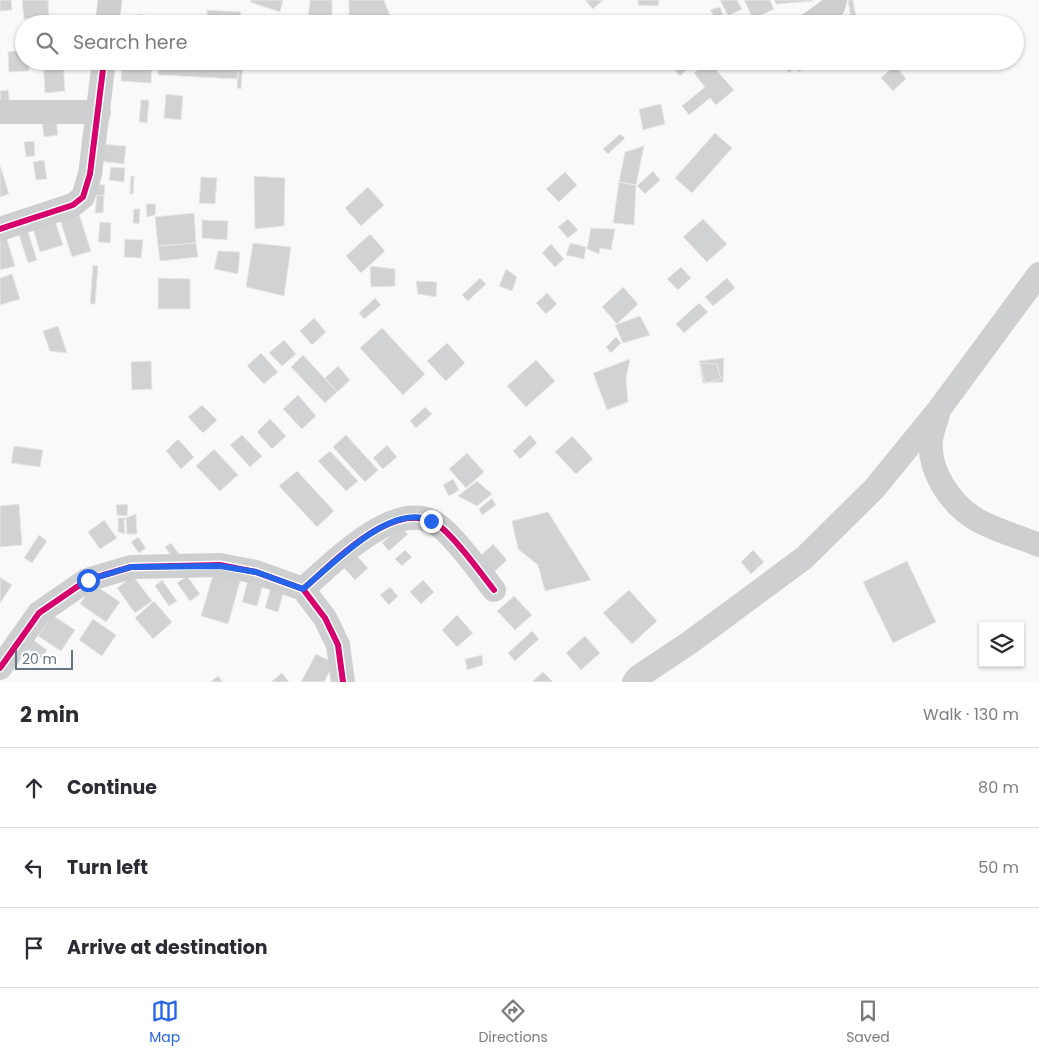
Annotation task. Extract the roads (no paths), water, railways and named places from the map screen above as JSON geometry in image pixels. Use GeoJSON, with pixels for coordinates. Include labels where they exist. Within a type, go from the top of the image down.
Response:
{"type":"FeatureCollection","features":[{"type":"Feature","properties":{"kind":"street"},"geometry":{"type":"LineString","coordinates":[[108,15],[110,0]]}},
{"type":"Feature","properties":{"kind":"street"},"geometry":{"type":"LineString","coordinates":[[822,15],[833,7],[835,0]]}},
{"type":"Feature","properties":{"kind":"street"},"geometry":{"type":"LineString","coordinates":[[0,229],[73,205],[82,197],[90,174],[103,70]]}},
{"type":"Feature","properties":{"kind":"street"},"geometry":{"type":"LineString","coordinates":[[0,112],[99,112]]}},
{"type":"Feature","properties":{"kind":"street"},"geometry":{"type":"LineString","coordinates":[[634,682],[804,558],[874,489],[940,408],[1039,274]]}},
{"type":"Feature","properties":{"kind":"street"},"geometry":{"type":"LineString","coordinates":[[940,408],[931,440],[932,456],[936,472],[954,501],[975,519],[1039,545]]}},
{"type":"Feature","properties":{"kind":"street"},"geometry":{"type":"LineString","coordinates":[[303,589],[378,528],[400,518],[422,516],[443,529],[494,590]]}},
{"type":"Feature","properties":{"kind":"street"},"geometry":{"type":"LineString","coordinates":[[0,668],[39,613],[88,580],[131,567],[220,566],[256,572],[303,589],[325,618],[338,645],[343,682]]}}]}
